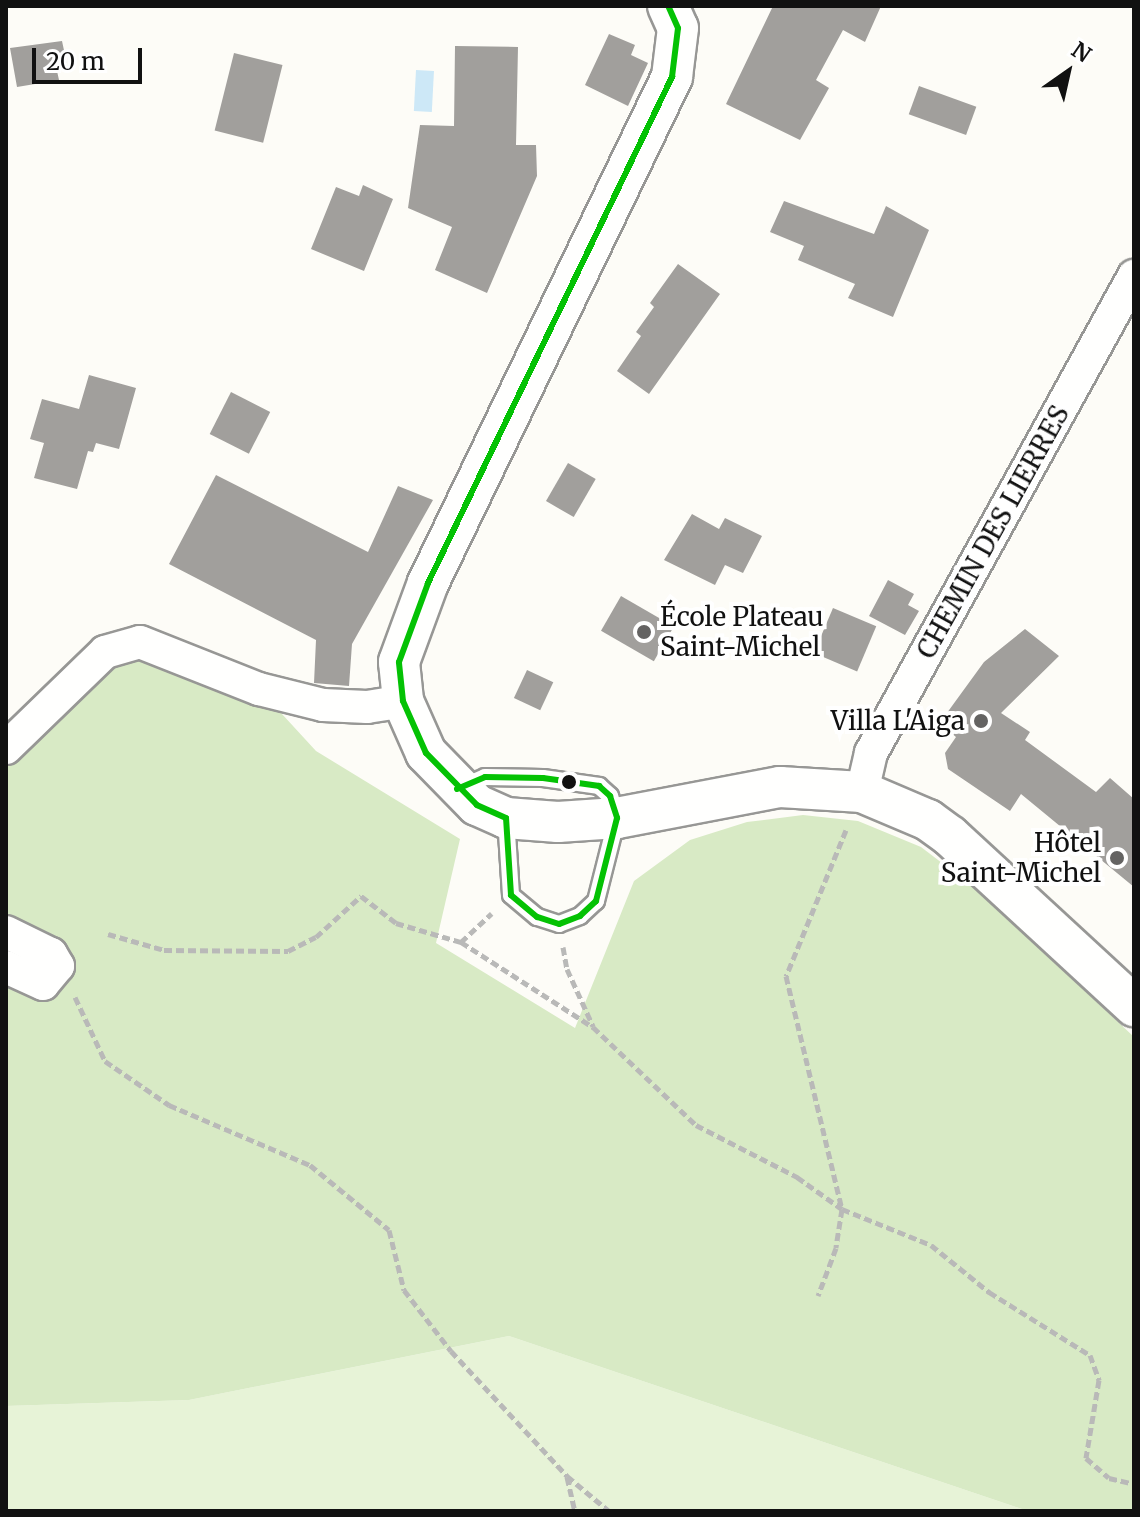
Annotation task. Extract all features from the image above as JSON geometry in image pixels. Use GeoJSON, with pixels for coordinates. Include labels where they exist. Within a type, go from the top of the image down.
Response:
{"type":"FeatureCollection","features":[{"type":"Feature","properties":{"kind":"street"},"geometry":{"type":"LineString","coordinates":[[668,6],[678,28],[672,77],[428,583],[399,662],[403,701],[426,753],[457,789],[506,818],[558,822],[617,818],[780,787],[862,792],[928,820],[950,836],[1134,1006]]}},
{"type":"Feature","properties":{"kind":"street","name":"CHEMIN DES LIERRES"},"geometry":{"type":"LineString","coordinates":[[862,792],[871,753],[1134,276]]}},
{"type":"Feature","properties":{"kind":"street"},"geometry":{"type":"LineString","coordinates":[[6,748],[105,652],[140,642],[259,689],[323,705],[367,707],[403,701]]}},
{"type":"Feature","properties":{"kind":"street"},"geometry":{"type":"LineString","coordinates":[[6,932],[51,954],[58,966],[54,977],[43,984],[6,967]]}},
{"type":"Feature","properties":{"kind":"lane"},"geometry":{"type":"LineString","coordinates":[[457,789],[485,777],[574,780],[599,786],[610,796],[617,818],[596,901],[580,916],[559,924],[537,917],[511,895],[506,818]]}},
{"type":"Feature","properties":{"kind":"path"},"geometry":{"type":"LineString","coordinates":[[818,1296],[836,1248],[842,1209],[786,976],[862,792]]}},
{"type":"Feature","properties":{"kind":"path"},"geometry":{"type":"LineString","coordinates":[[461,942],[511,895]]}},
{"type":"Feature","properties":{"kind":"path"},"geometry":{"type":"LineString","coordinates":[[108,934],[164,950],[288,951],[316,937],[361,896],[396,923],[461,942],[593,1027],[696,1125],[797,1177],[842,1209],[931,1245],[989,1292],[1090,1355],[1099,1380],[1086,1458],[1109,1478],[1134,1484]]}},
{"type":"Feature","properties":{"kind":"path"},"geometry":{"type":"LineString","coordinates":[[559,924],[567,969],[593,1027]]}},
{"type":"Feature","properties":{"kind":"path"},"geometry":{"type":"LineString","coordinates":[[54,977],[72,991],[105,1061],[169,1105],[310,1165],[389,1230],[404,1290],[451,1351],[567,1476],[609,1511]]}},
{"type":"Feature","properties":{"kind":"path"},"geometry":{"type":"LineString","coordinates":[[567,1476],[575,1511]]}},
{"type":"Feature","properties":{"kind":"green space"},"geometry":{"type":"Polygon","coordinates":[[[140,642],[259,689],[316,751],[460,839],[436,943],[575,1028],[634,881],[690,840],[747,822],[803,815],[858,821],[921,847],[984,895],[1134,1037],[1134,1511],[1028,1511],[509,1336],[189,1400],[6,1406],[6,736],[140,642]]]}},
{"type":"Feature","properties":{"kind":"green space"},"geometry":{"type":"Polygon","coordinates":[[[509,1336],[1028,1511],[6,1511],[6,1406],[189,1400],[509,1336]]]}},
{"type":"Feature","properties":{"kind":"water"},"geometry":{"type":"Polygon","coordinates":[[[416,70],[434,71],[432,112],[414,111],[416,70]]]}},
{"type":"Feature","properties":{"kind":"building"},"geometry":{"type":"Polygon","coordinates":[[[773,6],[881,6],[865,42],[843,30],[816,80],[829,88],[800,140],[726,104],[773,6]]]}},
{"type":"Feature","properties":{"kind":"building"},"geometry":{"type":"Polygon","coordinates":[[[609,34],[635,45],[631,55],[648,63],[628,106],[585,85],[609,34]]]}},
{"type":"Feature","properties":{"kind":"building"},"geometry":{"type":"Polygon","coordinates":[[[62,41],[68,69],[57,71],[59,80],[17,87],[10,48],[62,41]]]}},
{"type":"Feature","properties":{"kind":"building"},"geometry":{"type":"Polygon","coordinates":[[[455,46],[518,47],[516,145],[536,145],[537,176],[487,293],[435,270],[452,227],[408,208],[420,125],[454,126],[455,46]]]}},
{"type":"Feature","properties":{"kind":"building"},"geometry":{"type":"Polygon","coordinates":[[[234,53],[283,65],[263,143],[215,131],[234,53]]]}},
{"type":"Feature","properties":{"kind":"building"},"geometry":{"type":"Polygon","coordinates":[[[919,86],[976,107],[966,135],[909,114],[919,86]]]}},
{"type":"Feature","properties":{"kind":"building"},"geometry":{"type":"Polygon","coordinates":[[[363,185],[393,199],[364,271],[311,249],[336,187],[359,196],[363,185]]]}},
{"type":"Feature","properties":{"kind":"building"},"geometry":{"type":"Polygon","coordinates":[[[784,201],[874,234],[886,206],[929,230],[893,317],[848,298],[855,284],[798,260],[804,246],[770,232],[784,201]]]}},
{"type":"Feature","properties":{"kind":"building"},"geometry":{"type":"Polygon","coordinates":[[[678,264],[720,294],[649,394],[617,371],[641,336],[636,332],[654,307],[650,303],[678,264]]]}},
{"type":"Feature","properties":{"kind":"building"},"geometry":{"type":"Polygon","coordinates":[[[89,375],[136,388],[119,449],[96,443],[93,452],[88,451],[77,489],[34,478],[44,443],[30,439],[42,399],[79,409],[89,375]]]}},
{"type":"Feature","properties":{"kind":"building"},"geometry":{"type":"Polygon","coordinates":[[[231,392],[270,412],[249,454],[210,434],[231,392]]]}},
{"type":"Feature","properties":{"kind":"building"},"geometry":{"type":"Polygon","coordinates":[[[568,463],[596,479],[574,517],[546,501],[568,463]]]}},
{"type":"Feature","properties":{"kind":"building"},"geometry":{"type":"Polygon","coordinates":[[[216,475],[368,552],[398,486],[433,500],[352,644],[349,686],[314,683],[316,640],[169,564],[216,475]]]}},
{"type":"Feature","properties":{"kind":"building"},"geometry":{"type":"Polygon","coordinates":[[[692,514],[719,529],[725,518],[762,536],[743,573],[725,565],[715,585],[664,560],[692,514]]]}},
{"type":"Feature","properties":{"kind":"building"},"geometry":{"type":"Polygon","coordinates":[[[888,580],[914,594],[908,605],[919,611],[905,635],[869,616],[888,580]]]}},
{"type":"Feature","properties":{"kind":"building"},"geometry":{"type":"Polygon","coordinates":[[[621,596],[674,626],[654,661],[601,631],[621,596]]]}},
{"type":"Feature","properties":{"kind":"building"},"geometry":{"type":"Polygon","coordinates":[[[833,608],[876,626],[857,671],[814,653],[833,608]]]}},
{"type":"Feature","properties":{"kind":"building"},"geometry":{"type":"Polygon","coordinates":[[[1025,629],[1059,656],[1001,713],[1030,732],[1025,740],[1096,792],[1110,778],[1134,799],[1134,887],[1021,794],[1010,811],[948,769],[945,753],[956,737],[950,732],[955,726],[944,717],[984,662],[1025,629]]]}},
{"type":"Feature","properties":{"kind":"building"},"geometry":{"type":"Polygon","coordinates":[[[527,670],[553,682],[540,710],[514,698],[527,670]]]}},
{"type":"Feature","properties":{"kind":"transit line"},"geometry":{"type":"LineString","coordinates":[[506,818],[477,805],[426,753],[403,701],[399,662],[428,583],[672,77],[678,28],[668,6]]}},
{"type":"Feature","properties":{"kind":"transit line"},"geometry":{"type":"LineString","coordinates":[[457,789],[485,777],[543,778],[599,786],[610,796],[617,818],[596,901],[580,916],[559,924],[537,917],[511,895],[506,818]]}},
{"type":"Feature","properties":{"kind":"place","name":"École Plateau Saint-Michel"},"geometry":{"type":"Point","coordinates":[644,632]}},
{"type":"Feature","properties":{"kind":"place","name":"Villa L'Aiga"},"geometry":{"type":"Point","coordinates":[981,721]}},
{"type":"Feature","properties":{"kind":"place","name":"Hôtel Saint-Michel"},"geometry":{"type":"Point","coordinates":[1117,858]}}]}
